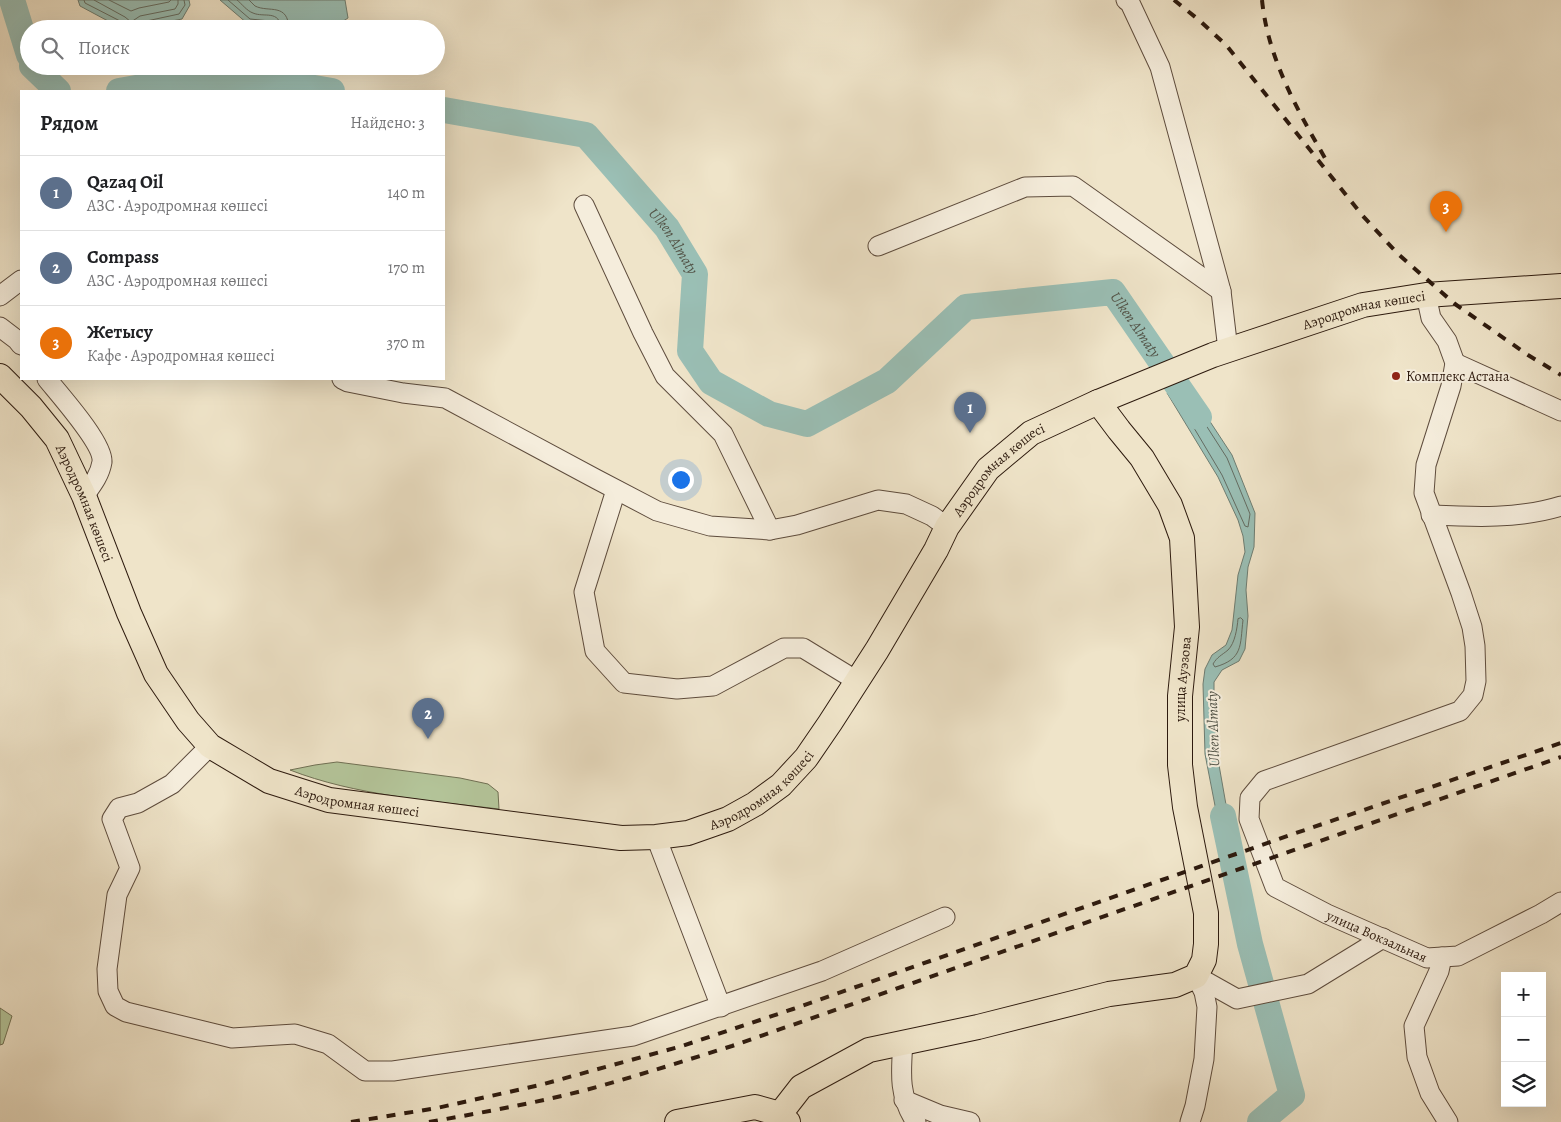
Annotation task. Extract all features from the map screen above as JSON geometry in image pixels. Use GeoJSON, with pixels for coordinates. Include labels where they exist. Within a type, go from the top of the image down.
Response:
{"type":"FeatureCollection","features":[{"type":"Feature","properties":{"kind":"main road","name":"Аэродромная көшесі"},"geometry":{"type":"LineString","coordinates":[[0,376],[32,406],[57,439],[84,496],[129,613],[156,674],[192,726],[210,746],[269,781],[329,800],[601,836],[621,838],[656,837],[688,833],[728,819],[756,804],[781,784],[806,758],[877,650],[936,550],[947,527],[988,469],[1031,433],[1098,402],[1221,353],[1363,305],[1426,295],[1561,286]]}},
{"type":"Feature","properties":{"kind":"main road","name":"улица Ауэзова"},"geometry":{"type":"LineString","coordinates":[[1098,402],[1142,458],[1170,505],[1182,538],[1187,626],[1180,696],[1180,764],[1185,807],[1206,913],[1204,960],[1196,976]]}},
{"type":"Feature","properties":{"kind":"main road"},"geometry":{"type":"LineString","coordinates":[[677,1122],[755,1108],[784,1118],[801,1087],[869,1050],[978,1027],[1109,994],[1175,985],[1196,976]]}},
{"type":"Feature","properties":{"kind":"street"},"geometry":{"type":"LineString","coordinates":[[1126,0],[1130,3],[1160,67],[1221,291],[1221,353]]}},
{"type":"Feature","properties":{"kind":"street"},"geometry":{"type":"LineString","coordinates":[[878,246],[1025,187],[1074,186],[1221,291]]}},
{"type":"Feature","properties":{"kind":"street"},"geometry":{"type":"LineString","coordinates":[[584,205],[642,333],[665,376],[723,434],[770,530]]}},
{"type":"Feature","properties":{"kind":"street"},"geometry":{"type":"LineString","coordinates":[[0,296],[20,281]]}},
{"type":"Feature","properties":{"kind":"street"},"geometry":{"type":"LineString","coordinates":[[1426,295],[1432,318],[1447,341],[1455,363],[1451,386],[1426,465],[1424,493],[1431,515],[1488,517],[1548,510],[1561,506]]}},
{"type":"Feature","properties":{"kind":"street"},"geometry":{"type":"LineString","coordinates":[[0,327],[20,344]]}},
{"type":"Feature","properties":{"kind":"street"},"geometry":{"type":"LineString","coordinates":[[1455,363],[1561,411]]}},
{"type":"Feature","properties":{"kind":"street"},"geometry":{"type":"LineString","coordinates":[[48,380],[96,442],[102,460],[99,475],[84,496]]}},
{"type":"Feature","properties":{"kind":"street"},"geometry":{"type":"LineString","coordinates":[[344,380],[402,393],[446,398],[657,511],[710,526],[770,530],[797,525],[878,500],[906,504],[932,516],[947,527]]}},
{"type":"Feature","properties":{"kind":"street"},"geometry":{"type":"LineString","coordinates":[[616,490],[584,592],[595,651],[624,683],[678,690],[713,686],[784,648],[803,648],[857,681]]}},
{"type":"Feature","properties":{"kind":"street","name":"улица Вокзальная"},"geometry":{"type":"LineString","coordinates":[[1431,515],[1472,627],[1476,664],[1476,681],[1473,695],[1460,712],[1264,781],[1250,798],[1249,819],[1275,887],[1327,914],[1427,958],[1458,956],[1561,902]]}},
{"type":"Feature","properties":{"kind":"street"},"geometry":{"type":"LineString","coordinates":[[210,746],[172,784],[138,803],[119,808],[112,819],[130,868],[117,895],[107,969],[108,991],[115,1006],[126,1012],[232,1038],[296,1034],[328,1044],[365,1071],[393,1071],[633,1036],[822,971],[945,917]]}},
{"type":"Feature","properties":{"kind":"street"},"geometry":{"type":"LineString","coordinates":[[656,837],[721,1007]]}},
{"type":"Feature","properties":{"kind":"street"},"geometry":{"type":"LineString","coordinates":[[1196,976],[1237,999],[1308,984],[1383,938]]}},
{"type":"Feature","properties":{"kind":"street"},"geometry":{"type":"LineString","coordinates":[[1442,957],[1439,971],[1414,1026],[1417,1057],[1430,1093],[1448,1122]]}},
{"type":"Feature","properties":{"kind":"street"},"geometry":{"type":"LineString","coordinates":[[1190,1122],[1204,1059],[1208,1007],[1204,992],[1196,976]]}},
{"type":"Feature","properties":{"kind":"street"},"geometry":{"type":"LineString","coordinates":[[903,1042],[901,1070],[904,1100],[916,1122]]}},
{"type":"Feature","properties":{"kind":"street"},"geometry":{"type":"LineString","coordinates":[[904,1100],[940,1115],[970,1122]]}},
{"type":"Feature","properties":{"kind":"green space"},"geometry":{"type":"Polygon","coordinates":[[[337,762],[460,778],[488,784],[498,792],[499,809],[420,800],[366,791],[340,786],[290,770],[337,762]]]}},
{"type":"Feature","properties":{"kind":"green space"},"geometry":{"type":"Polygon","coordinates":[[[0,1008],[12,1016],[3,1044],[0,1045],[0,1008]]]}},
{"type":"Feature","properties":{"kind":"water"},"geometry":{"type":"Polygon","coordinates":[[[78,0],[189,0],[190,5],[182,19],[177,20],[106,20],[80,6],[78,0]]]}},
{"type":"Feature","properties":{"kind":"water"},"geometry":{"type":"Polygon","coordinates":[[[220,0],[345,0],[348,18],[345,20],[243,20],[220,0]]]}},
{"type":"Feature","properties":{"kind":"water"},"geometry":{"type":"Polygon","coordinates":[[[1184,382],[1232,455],[1255,513],[1254,547],[1248,567],[1246,590],[1248,616],[1245,649],[1239,661],[1222,670],[1214,682],[1219,765],[1234,850],[1224,852],[1205,754],[1203,684],[1205,669],[1212,655],[1226,645],[1232,630],[1238,575],[1245,552],[1238,520],[1218,477],[1167,393],[1184,382]]]}},
{"type":"Feature","properties":{"kind":"waterway","name":"Ulken Almaty"},"geometry":{"type":"LineString","coordinates":[[12,0],[20,26]]}},
{"type":"Feature","properties":{"kind":"waterway","name":"Ulken Almaty"},"geometry":{"type":"LineString","coordinates":[[41,75],[57,90]]}},
{"type":"Feature","properties":{"kind":"waterway","name":"Ulken Almaty"},"geometry":{"type":"LineString","coordinates":[[125,90],[153,85],[268,80],[326,90]]}},
{"type":"Feature","properties":{"kind":"waterway","name":"Ulken Almaty"},"geometry":{"type":"LineString","coordinates":[[445,110],[586,135],[667,228],[695,274],[690,351],[711,382],[769,414],[807,424],[887,381],[966,307],[1113,292],[1199,417]]}},
{"type":"Feature","properties":{"kind":"waterway","name":"Ulken Almaty"},"geometry":{"type":"LineString","coordinates":[[1223,816],[1250,944],[1292,1095],[1260,1122]]}},
{"type":"Feature","properties":{"kind":"railway"},"geometry":{"type":"LineString","coordinates":[[1174,0],[1227,46],[1362,215],[1398,254],[1455,304],[1528,355],[1561,375]]}},
{"type":"Feature","properties":{"kind":"railway"},"geometry":{"type":"LineString","coordinates":[[1262,0],[1271,44],[1286,86],[1329,165]]}},
{"type":"Feature","properties":{"kind":"railway"},"geometry":{"type":"LineString","coordinates":[[351,1122],[437,1108],[540,1085],[682,1046],[1561,743]]}},
{"type":"Feature","properties":{"kind":"railway"},"geometry":{"type":"LineString","coordinates":[[429,1122],[576,1092],[732,1046],[1561,757]]}},
{"type":"Feature","properties":{"kind":"place","name":"Жетысу"},"geometry":{"type":"Point","coordinates":[1446,232]}},
{"type":"Feature","properties":{"kind":"place","name":"Комплекс Астана"},"geometry":{"type":"Point","coordinates":[1396,376]}},
{"type":"Feature","properties":{"kind":"place","name":"Qazaq Oil"},"geometry":{"type":"Point","coordinates":[970,433]}},
{"type":"Feature","properties":{"kind":"place","name":"Compass"},"geometry":{"type":"Point","coordinates":[428,739]}}]}
